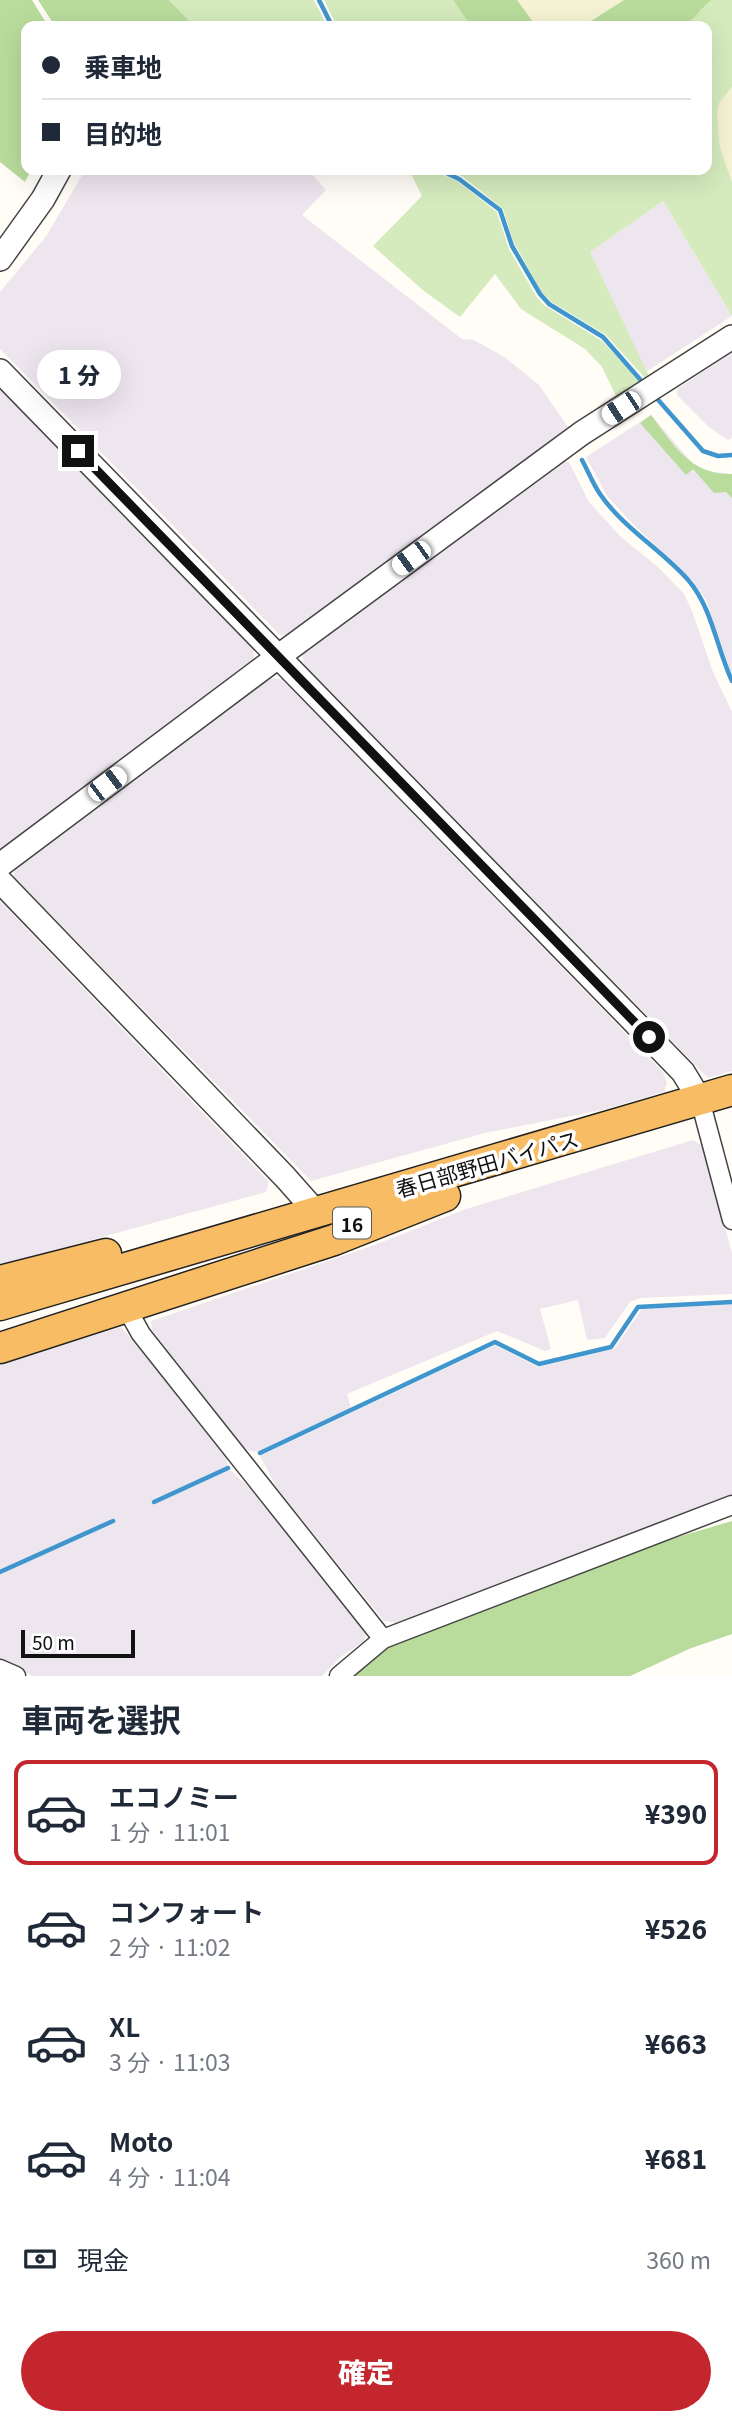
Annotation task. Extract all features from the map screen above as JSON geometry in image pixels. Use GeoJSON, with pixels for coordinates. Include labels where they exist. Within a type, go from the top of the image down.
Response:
{"type":"FeatureCollection","features":[{"type":"Feature","properties":{"kind":"highway","name":"春日部野田バイパス"},"geometry":{"type":"LineString","coordinates":[[0,1326],[445,1196],[712,1111],[732,1090]]}},
{"type":"Feature","properties":{"kind":"highway","name":"春日部野田バイパス"},"geometry":{"type":"LineString","coordinates":[[0,1305],[316,1212],[712,1111]]}},
{"type":"Feature","properties":{"kind":"highway","name":"16"},"geometry":{"type":"LineString","coordinates":[[0,1349],[334,1240],[445,1196]]}},
{"type":"Feature","properties":{"kind":"highway","name":"16"},"geometry":{"type":"LineString","coordinates":[[0,1281],[142,1244],[316,1212]]}},
{"type":"Feature","properties":{"kind":"street"},"geometry":{"type":"LineString","coordinates":[[0,259],[43,199],[56,175]]}},
{"type":"Feature","properties":{"kind":"street"},"geometry":{"type":"LineString","coordinates":[[0,864],[582,433],[732,337]]}},
{"type":"Feature","properties":{"kind":"street"},"geometry":{"type":"LineString","coordinates":[[0,371],[683,1072],[712,1111],[732,1220]]}},
{"type":"Feature","properties":{"kind":"street"},"geometry":{"type":"LineString","coordinates":[[0,881],[316,1212]]}},
{"type":"Feature","properties":{"kind":"street"},"geometry":{"type":"LineString","coordinates":[[127,1309],[141,1334],[383,1639]]}},
{"type":"Feature","properties":{"kind":"street"},"geometry":{"type":"LineString","coordinates":[[340,1676],[383,1639],[732,1505]]}},
{"type":"Feature","properties":{"kind":"street"},"geometry":{"type":"LineString","coordinates":[[0,1669],[16,1676]]}},
{"type":"Feature","properties":{"kind":"shaded area"},"geometry":{"type":"Polygon","coordinates":[[[517,0],[624,0],[591,21],[532,21],[517,0]]]}},
{"type":"Feature","properties":{"kind":"shaded area"},"geometry":{"type":"Polygon","coordinates":[[[732,87],[732,182],[720,148],[717,116],[719,103],[732,87]]]}},
{"type":"Feature","properties":{"kind":"shaded area"},"geometry":{"type":"Polygon","coordinates":[[[82,175],[312,175],[326,190],[302,215],[462,339],[474,340],[506,358],[539,385],[568,427],[291,636],[280,635],[0,349],[0,292],[47,235],[82,175]]]}},
{"type":"Feature","properties":{"kind":"shaded area"},"geometry":{"type":"Polygon","coordinates":[[[663,201],[732,316],[646,372],[590,252],[663,201]]]}},
{"type":"Feature","properties":{"kind":"shaded area"},"geometry":{"type":"Polygon","coordinates":[[[732,353],[732,438],[728,440],[710,428],[677,395],[677,389],[732,353]]]}},
{"type":"Feature","properties":{"kind":"shaded area"},"geometry":{"type":"Polygon","coordinates":[[[0,389],[253,649],[255,663],[0,853],[0,389]]]}},
{"type":"Feature","properties":{"kind":"shaded area"},"geometry":{"type":"Polygon","coordinates":[[[651,415],[694,465],[705,471],[732,474],[732,676],[706,600],[693,581],[607,496],[586,457],[651,415]]]}},
{"type":"Feature","properties":{"kind":"shaded area"},"geometry":{"type":"Polygon","coordinates":[[[561,460],[569,462],[589,502],[621,537],[658,567],[684,594],[713,672],[732,712],[732,1071],[708,1078],[304,664],[302,652],[561,460]]]}},
{"type":"Feature","properties":{"kind":"shaded area"},"geometry":{"type":"Polygon","coordinates":[[[267,678],[282,679],[663,1072],[667,1083],[664,1092],[602,1110],[485,1133],[311,1181],[14,877],[14,867],[267,678]]]}},
{"type":"Feature","properties":{"kind":"shaded area"},"geometry":{"type":"Polygon","coordinates":[[[0,901],[269,1182],[266,1192],[0,1265],[0,901]]]}},
{"type":"Feature","properties":{"kind":"shaded area"},"geometry":{"type":"Polygon","coordinates":[[[693,1140],[703,1146],[732,1253],[732,1294],[640,1298],[630,1302],[605,1338],[587,1340],[578,1300],[540,1309],[551,1349],[545,1351],[497,1331],[347,1394],[351,1408],[258,1452],[246,1450],[152,1330],[151,1321],[372,1246],[466,1209],[693,1140]]]}},
{"type":"Feature","properties":{"kind":"shaded area"},"geometry":{"type":"Polygon","coordinates":[[[732,1304],[732,1498],[403,1624],[384,1621],[277,1488],[260,1456],[495,1345],[538,1367],[614,1349],[642,1309],[732,1304]]]}},
{"type":"Feature","properties":{"kind":"shaded area"},"geometry":{"type":"Polygon","coordinates":[[[121,1327],[228,1455],[227,1464],[230,1470],[262,1499],[366,1630],[364,1641],[342,1656],[322,1676],[33,1676],[0,1661],[0,1365],[121,1327]]]}},
{"type":"Feature","properties":{"kind":"green space"},"geometry":{"type":"Polygon","coordinates":[[[0,0],[32,0],[45,21],[21,21],[21,175],[28,175],[25,182],[0,162],[0,0]]]}},
{"type":"Feature","properties":{"kind":"green space"},"geometry":{"type":"Polygon","coordinates":[[[38,0],[169,0],[189,21],[52,21],[38,0]]]}},
{"type":"Feature","properties":{"kind":"green space"},"geometry":{"type":"Polygon","coordinates":[[[169,0],[314,0],[324,21],[189,21],[169,0]]]}},
{"type":"Feature","properties":{"kind":"green space"},"geometry":{"type":"Polygon","coordinates":[[[324,0],[453,0],[468,21],[334,21],[324,0]]]}},
{"type":"Feature","properties":{"kind":"green space"},"geometry":{"type":"Polygon","coordinates":[[[453,0],[517,0],[532,21],[468,21],[453,0]]]}},
{"type":"Feature","properties":{"kind":"green space"},"geometry":{"type":"Polygon","coordinates":[[[624,0],[712,0],[690,21],[591,21],[624,0]]]}},
{"type":"Feature","properties":{"kind":"green space"},"geometry":{"type":"Polygon","coordinates":[[[712,0],[732,0],[732,87],[719,103],[717,116],[720,148],[732,182],[732,316],[663,201],[590,252],[649,376],[645,378],[606,335],[550,301],[542,293],[513,241],[503,209],[459,175],[712,175],[712,21],[690,21],[712,0]]]}},
{"type":"Feature","properties":{"kind":"green space"},"geometry":{"type":"Polygon","coordinates":[[[412,175],[443,175],[457,181],[497,212],[509,249],[536,296],[544,305],[602,341],[641,382],[617,398],[602,367],[585,349],[521,309],[495,274],[460,317],[424,291],[373,246],[422,196],[412,175]]]}},
{"type":"Feature","properties":{"kind":"green space"},"geometry":{"type":"Polygon","coordinates":[[[651,415],[676,447],[694,464],[717,473],[732,474],[732,498],[726,492],[714,493],[693,469],[686,475],[640,423],[651,415]]]}},
{"type":"Feature","properties":{"kind":"green space"},"geometry":{"type":"Polygon","coordinates":[[[732,1521],[732,1634],[689,1649],[630,1676],[353,1676],[359,1652],[604,1559],[732,1521]]]}},
{"type":"Feature","properties":{"kind":"waterway"},"geometry":{"type":"LineString","coordinates":[[319,0],[330,21]]}},
{"type":"Feature","properties":{"kind":"waterway"},"geometry":{"type":"LineString","coordinates":[[451,175],[500,210],[512,246],[540,294],[549,304],[603,337],[645,385]]}},
{"type":"Feature","properties":{"kind":"waterway"},"geometry":{"type":"LineString","coordinates":[[653,394],[703,451],[718,456],[732,455]]}},
{"type":"Feature","properties":{"kind":"waterway"},"geometry":{"type":"LineString","coordinates":[[582,460],[597,490],[610,507],[678,570],[697,592],[709,616],[732,681]]}},
{"type":"Feature","properties":{"kind":"waterway"},"geometry":{"type":"LineString","coordinates":[[260,1453],[495,1342],[539,1364],[611,1347],[638,1307],[732,1302]]}},
{"type":"Feature","properties":{"kind":"waterway"},"geometry":{"type":"LineString","coordinates":[[154,1502],[228,1468]]}},
{"type":"Feature","properties":{"kind":"waterway"},"geometry":{"type":"LineString","coordinates":[[0,1572],[113,1521]]}},
{"type":"Feature","properties":{"kind":"route"},"geometry":{"type":"LineString","coordinates":[[78,451],[649,1037]]}}]}
